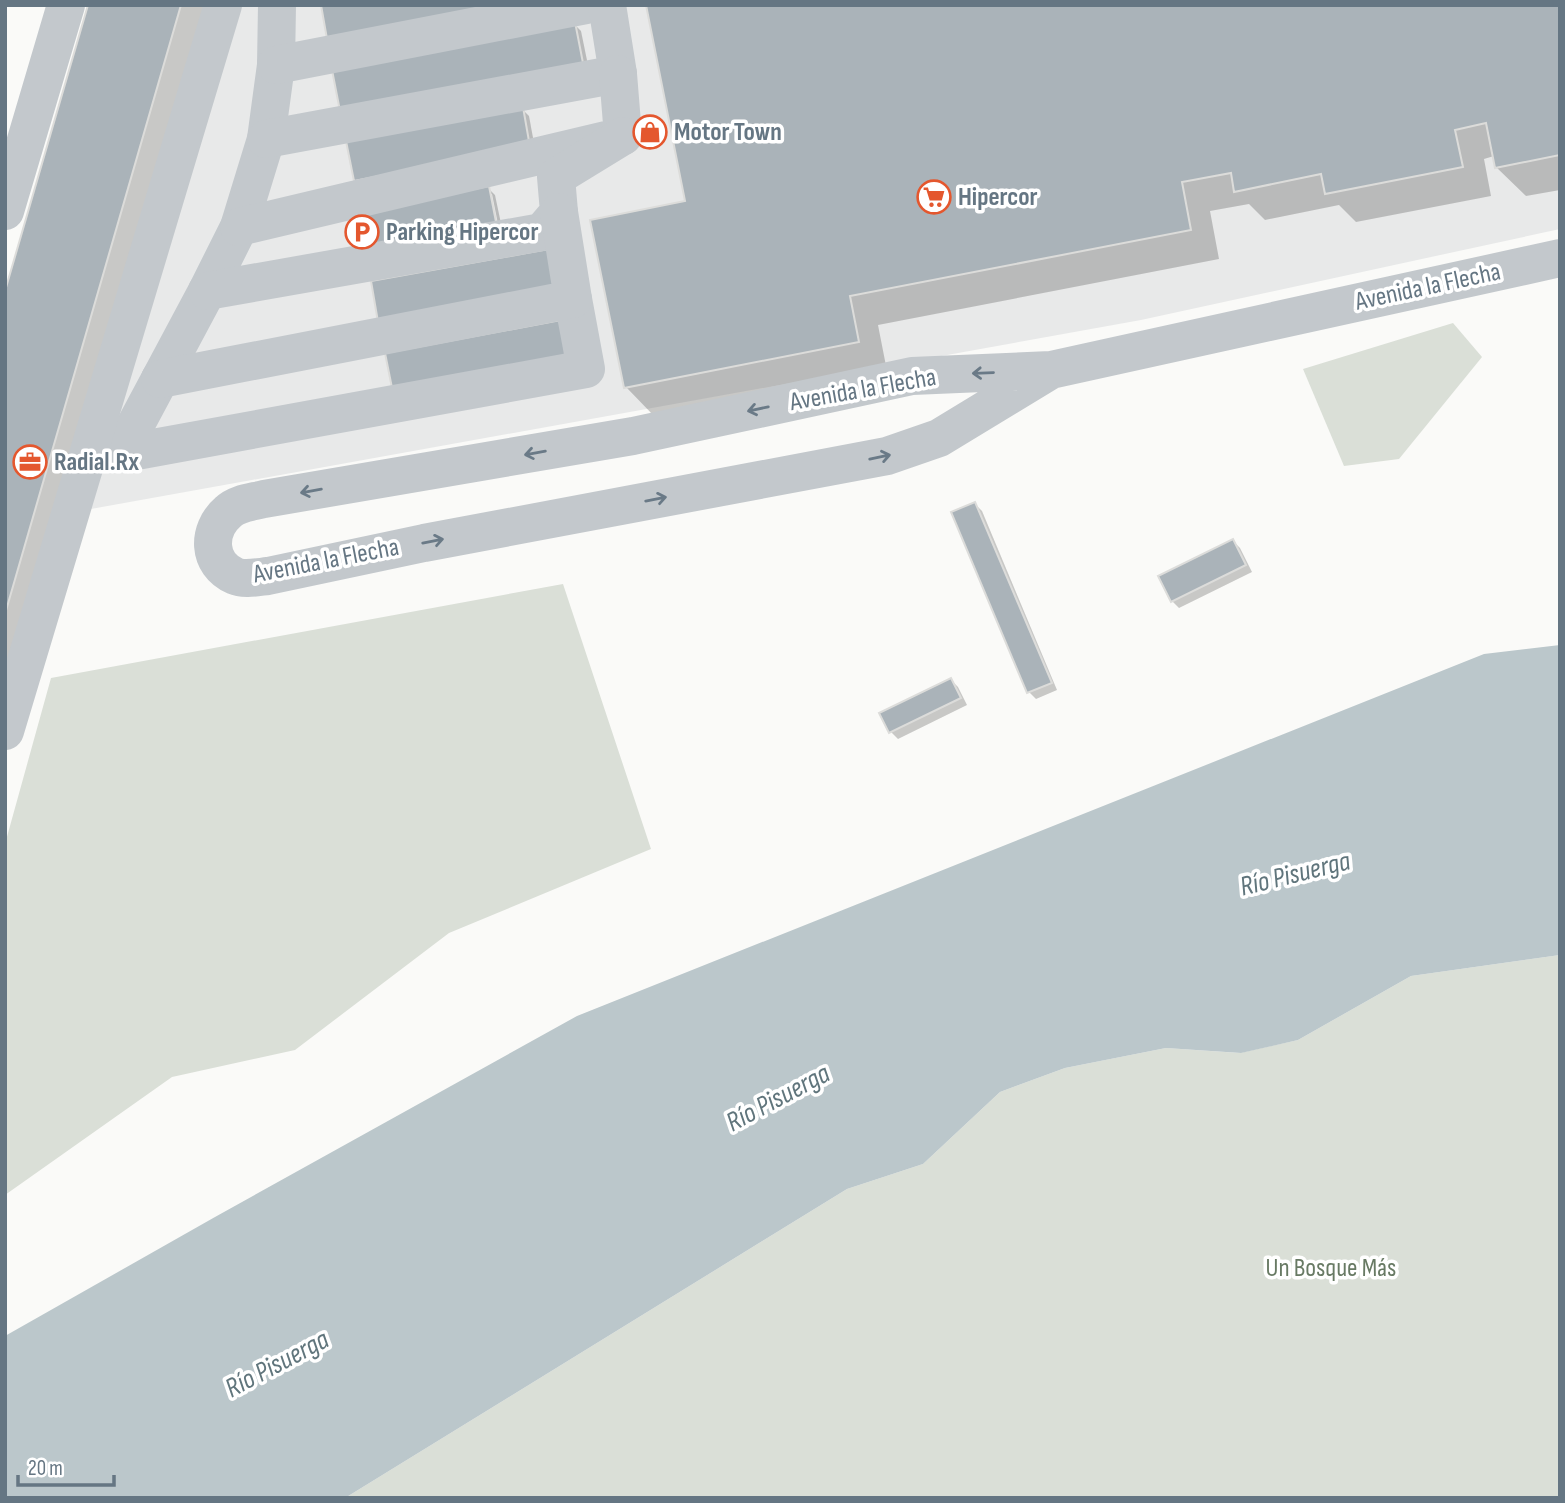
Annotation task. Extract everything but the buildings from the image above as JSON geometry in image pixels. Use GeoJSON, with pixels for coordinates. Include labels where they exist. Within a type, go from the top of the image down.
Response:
{"type":"FeatureCollection","features":[{"type":"Feature","properties":{"kind":"street"},"geometry":{"type":"LineString","coordinates":[[5,211],[66,5]]}},
{"type":"Feature","properties":{"kind":"street"},"geometry":{"type":"LineString","coordinates":[[5,731],[223,5]]}},
{"type":"Feature","properties":{"kind":"street"},"geometry":{"type":"LineString","coordinates":[[276,5],[276,65],[266,139],[239,227],[120,454],[586,369],[559,212],[556,177],[622,136]]}},
{"type":"Feature","properties":{"kind":"street"},"geometry":{"type":"LineString","coordinates":[[276,65],[586,5]]}},
{"type":"Feature","properties":{"kind":"street"},"geometry":{"type":"LineString","coordinates":[[607,5],[618,74],[622,136]]}},
{"type":"Feature","properties":{"kind":"street"},"geometry":{"type":"LineString","coordinates":[[266,139],[618,74]]}},
{"type":"Feature","properties":{"kind":"street"},"geometry":{"type":"LineString","coordinates":[[239,227],[622,136]]}},
{"type":"Feature","properties":{"kind":"street"},"geometry":{"type":"LineString","coordinates":[[207,291],[542,232],[559,212]]}},
{"type":"Feature","properties":{"kind":"street","name":"Avenida la Flecha"},"geometry":{"type":"LineString","coordinates":[[1051,370],[939,438],[887,456],[424,543],[268,576],[235,577],[222,567],[214,555],[213,533],[229,510],[264,499],[633,436],[912,376],[1051,370],[1560,258]]}},
{"type":"Feature","properties":{"kind":"street"},"geometry":{"type":"LineString","coordinates":[[160,379],[573,299]]}},
{"type":"Feature","properties":{"kind":"shaded area"},"geometry":{"type":"Polygon","coordinates":[[[205,5],[1560,5],[1560,229],[1141,320],[52,516],[205,5]]]}},
{"type":"Feature","properties":{"kind":"green space"},"geometry":{"type":"Polygon","coordinates":[[[1453,323],[1482,357],[1399,459],[1344,466],[1303,369],[1453,323]]]}},
{"type":"Feature","properties":{"kind":"green space"},"geometry":{"type":"Polygon","coordinates":[[[563,584],[651,849],[449,933],[295,1050],[172,1077],[5,1195],[5,844],[51,678],[563,584]]]}},
{"type":"Feature","properties":{"kind":"green space","name":"Un Bosque Más"},"geometry":{"type":"Polygon","coordinates":[[[1560,955],[1560,1498],[345,1498],[847,1189],[923,1164],[1000,1092],[1065,1068],[1166,1048],[1240,1053],[1298,1040],[1411,976],[1560,955]]]}},
{"type":"Feature","properties":{"kind":"water","name":"Río Pisuerga"},"geometry":{"type":"Polygon","coordinates":[[[1560,645],[1560,955],[1411,976],[1298,1040],[1241,1053],[1166,1048],[1065,1068],[1000,1092],[923,1164],[847,1189],[345,1498],[5,1498],[5,1336],[577,1016],[1484,654],[1560,645]]]}},
{"type":"Feature","properties":{"kind":"place","name":"Motor Town"},"geometry":{"type":"Point","coordinates":[650,132]}},
{"type":"Feature","properties":{"kind":"place","name":"Hipercor"},"geometry":{"type":"Point","coordinates":[934,197]}},
{"type":"Feature","properties":{"kind":"place","name":"Parking Hipercor"},"geometry":{"type":"Point","coordinates":[362,232]}},
{"type":"Feature","properties":{"kind":"place","name":"Radial.Rx"},"geometry":{"type":"Point","coordinates":[30,462]}}]}
